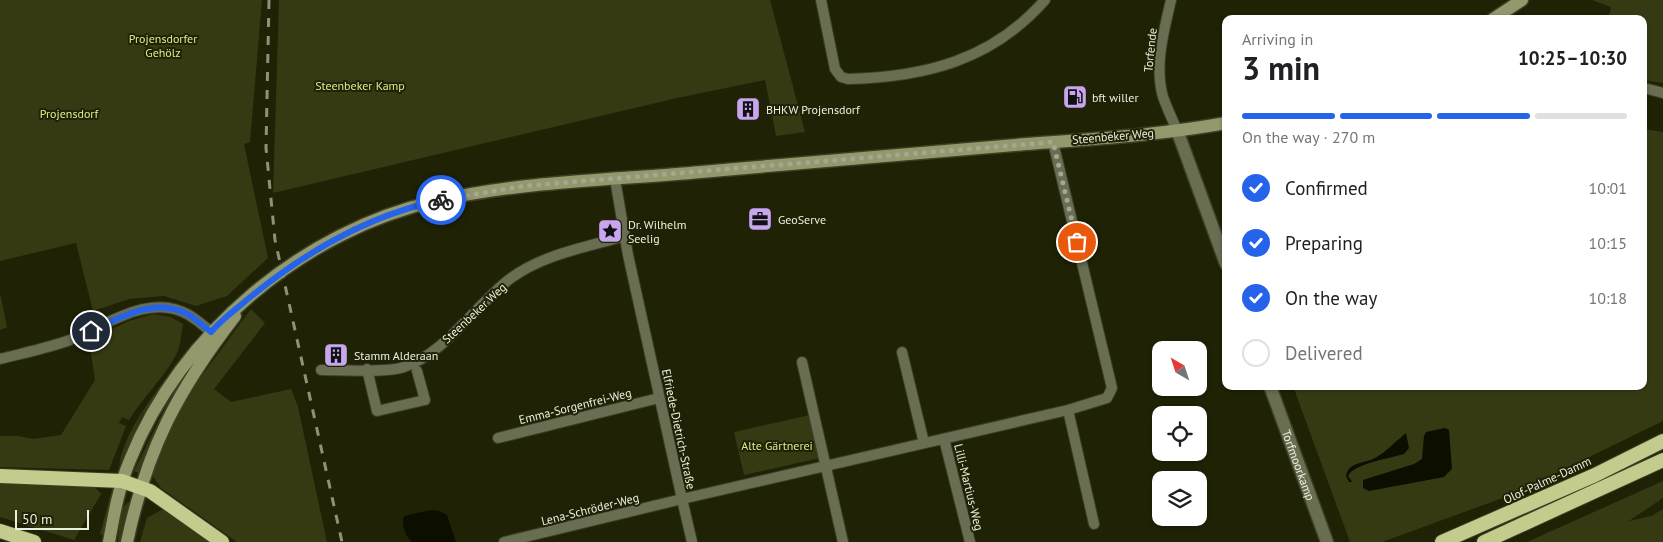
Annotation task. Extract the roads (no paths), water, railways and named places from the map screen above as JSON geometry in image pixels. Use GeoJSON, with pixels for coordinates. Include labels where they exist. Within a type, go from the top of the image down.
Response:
{"type":"FeatureCollection","features":[{"type":"Feature","properties":{"kind":"highway","name":"Olof-Palme-Damm"},"geometry":{"type":"LineString","coordinates":[[1442,542],[1525,507],[1663,441]]}},
{"type":"Feature","properties":{"kind":"highway"},"geometry":{"type":"LineString","coordinates":[[1484,542],[1663,460]]}},
{"type":"Feature","properties":{"kind":"highway"},"geometry":{"type":"LineString","coordinates":[[0,476],[122,481],[140,487],[222,542]]}},
{"type":"Feature","properties":{"kind":"highway"},"geometry":{"type":"LineString","coordinates":[[0,531],[34,542]]}},
{"type":"Feature","properties":{"kind":"main road"},"geometry":{"type":"LineString","coordinates":[[1500,15],[1522,0]]}},
{"type":"Feature","properties":{"kind":"main road","name":"Steenbeker Weg"},"geometry":{"type":"LineString","coordinates":[[127,542],[140,487],[170,411],[230,313],[284,270],[319,247],[370,222],[412,207],[500,189],[1053,142],[1222,124]]}},
{"type":"Feature","properties":{"kind":"main road","name":"Steenbeker Weg"},"geometry":{"type":"LineString","coordinates":[[109,541],[122,481],[135,447],[150,418],[189,360],[215,335]]}},
{"type":"Feature","properties":{"kind":"street"},"geometry":{"type":"LineString","coordinates":[[821,0],[835,69],[841,77],[848,79],[915,73],[967,59],[1007,35],[1045,0]]}},
{"type":"Feature","properties":{"kind":"street","name":"Torfende"},"geometry":{"type":"LineString","coordinates":[[1171,0],[1164,31],[1159,73],[1164,98],[1176,130]]}},
{"type":"Feature","properties":{"kind":"street"},"geometry":{"type":"LineString","coordinates":[[1647,89],[1663,93]]}},
{"type":"Feature","properties":{"kind":"street"},"geometry":{"type":"LineString","coordinates":[[1176,130],[1222,253]]}},
{"type":"Feature","properties":{"kind":"street","name":"Elfriede-Dietrich-Straße"},"geometry":{"type":"LineString","coordinates":[[615,180],[624,236],[682,499],[1068,410],[1102,401],[1111,393],[1112,388],[1053,142]]}},
{"type":"Feature","properties":{"kind":"street","name":"Steenbeker Weg"},"geometry":{"type":"LineString","coordinates":[[321,370],[403,368],[438,346],[504,284],[538,262],[624,236]]}},
{"type":"Feature","properties":{"kind":"street"},"geometry":{"type":"LineString","coordinates":[[0,359],[68,340],[126,315],[154,307],[183,312],[215,335]]}},
{"type":"Feature","properties":{"kind":"street"},"geometry":{"type":"LineString","coordinates":[[902,352],[924,444]]}},
{"type":"Feature","properties":{"kind":"street"},"geometry":{"type":"LineString","coordinates":[[802,362],[843,542]]}},
{"type":"Feature","properties":{"kind":"street"},"geometry":{"type":"LineString","coordinates":[[367,369],[377,411],[425,400],[417,371]]}},
{"type":"Feature","properties":{"kind":"street","name":"Torfmoorkamp"},"geometry":{"type":"LineString","coordinates":[[1271,390],[1327,542]]}},
{"type":"Feature","properties":{"kind":"street","name":"Emma-Sorgenfrei-Weg"},"geometry":{"type":"LineString","coordinates":[[498,438],[659,398]]}},
{"type":"Feature","properties":{"kind":"street"},"geometry":{"type":"LineString","coordinates":[[1068,410],[1094,524]]}},
{"type":"Feature","properties":{"kind":"street","name":"Lilli-Martius-Weg"},"geometry":{"type":"LineString","coordinates":[[944,439],[970,542]]}},
{"type":"Feature","properties":{"kind":"street"},"geometry":{"type":"LineString","coordinates":[[682,499],[692,542]]}},
{"type":"Feature","properties":{"kind":"street","name":"Lena-Schröder-Weg"},"geometry":{"type":"LineString","coordinates":[[504,542],[682,499]]}},
{"type":"Feature","properties":{"kind":"railway"},"geometry":{"type":"LineString","coordinates":[[269,0],[266,148],[275,240],[342,542]]}},
{"type":"Feature","properties":{"kind":"place","name":"bft willer"},"geometry":{"type":"Point","coordinates":[1075,97]}},
{"type":"Feature","properties":{"kind":"place","name":"BHKW Projensdorf"},"geometry":{"type":"Point","coordinates":[748,109]}},
{"type":"Feature","properties":{"kind":"place","name":"GeoServe"},"geometry":{"type":"Point","coordinates":[760,219]}},
{"type":"Feature","properties":{"kind":"place","name":"Dr. Wilhelm Seelig"},"geometry":{"type":"Point","coordinates":[610,231]}},
{"type":"Feature","properties":{"kind":"place","name":"Stamm Alderaan"},"geometry":{"type":"Point","coordinates":[336,355]}},
{"type":"Feature","properties":{"kind":"park label","name":"Projensdorfer Gehölz"},"geometry":{"type":"Point","coordinates":[163,45]}},
{"type":"Feature","properties":{"kind":"park label","name":"Steenbeker Kamp"},"geometry":{"type":"Point","coordinates":[360,85]}},
{"type":"Feature","properties":{"kind":"park label","name":"Projensdorf"},"geometry":{"type":"Point","coordinates":[69,113]}},
{"type":"Feature","properties":{"kind":"park label","name":"Alte Gärtnerei"},"geometry":{"type":"Point","coordinates":[777,445]}}]}
